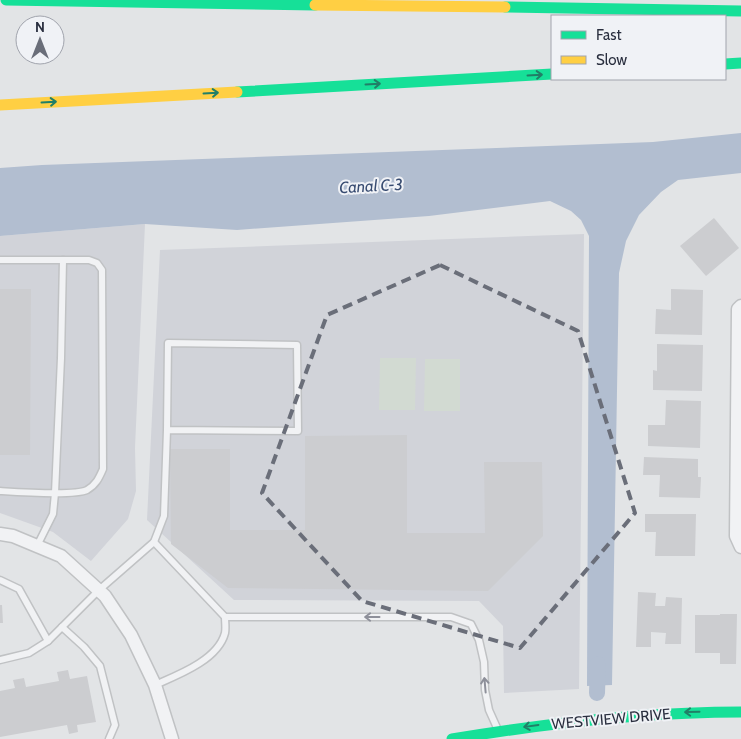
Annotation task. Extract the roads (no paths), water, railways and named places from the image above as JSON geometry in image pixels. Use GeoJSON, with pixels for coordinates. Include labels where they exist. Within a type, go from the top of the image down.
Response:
{"type":"FeatureCollection","features":[{"type":"Feature","properties":{"kind":"main road"},"geometry":{"type":"LineString","coordinates":[[6,0],[741,12]]}},
{"type":"Feature","properties":{"kind":"main road"},"geometry":{"type":"LineString","coordinates":[[726,64],[741,64]]}},
{"type":"Feature","properties":{"kind":"main road"},"geometry":{"type":"LineString","coordinates":[[0,105],[551,74]]}},
{"type":"Feature","properties":{"kind":"main road","name":"WESTVIEW DRIVE"},"geometry":{"type":"LineString","coordinates":[[452,739],[582,719],[632,715],[741,712]]}},
{"type":"Feature","properties":{"kind":"street"},"geometry":{"type":"LineString","coordinates":[[741,306],[738,310],[736,536],[741,546]]}},
{"type":"Feature","properties":{"kind":"street"},"geometry":{"type":"LineString","coordinates":[[0,534],[13,536],[61,556],[105,596],[131,636],[155,685],[172,739]]}},
{"type":"Feature","properties":{"kind":"lane"},"geometry":{"type":"LineString","coordinates":[[0,260],[89,260],[97,263],[102,270],[103,469],[97,482],[85,491],[55,493],[0,492]]}},
{"type":"Feature","properties":{"kind":"lane"},"geometry":{"type":"LineString","coordinates":[[37,546],[53,514],[55,493],[62,358],[63,260]]}},
{"type":"Feature","properties":{"kind":"lane"},"geometry":{"type":"LineString","coordinates":[[0,660],[29,653],[48,641],[99,590],[154,542],[164,516],[168,342],[297,345],[298,431],[167,430]]}},
{"type":"Feature","properties":{"kind":"lane"},"geometry":{"type":"LineString","coordinates":[[154,542],[225,617],[225,633],[214,650],[199,664],[155,685]]}},
{"type":"Feature","properties":{"kind":"lane"},"geometry":{"type":"LineString","coordinates":[[0,580],[19,590],[48,641]]}},
{"type":"Feature","properties":{"kind":"lane"},"geometry":{"type":"LineString","coordinates":[[225,617],[451,617],[471,624],[479,640],[489,710],[499,731]]}},
{"type":"Feature","properties":{"kind":"lane"},"geometry":{"type":"LineString","coordinates":[[62,627],[84,647],[100,666],[115,725],[109,739]]}},
{"type":"Feature","properties":{"kind":"water","name":"Canal C-3"},"geometry":{"type":"Polygon","coordinates":[[[741,133],[741,173],[678,180],[661,192],[639,215],[626,241],[619,273],[612,685],[587,686],[589,236],[581,220],[571,211],[550,201],[429,216],[237,230],[145,224],[0,236],[0,168],[653,142],[741,133]]]}},
{"type":"Feature","properties":{"kind":"waterway"},"geometry":{"type":"LineString","coordinates":[[597,693],[598,664]]}}]}
